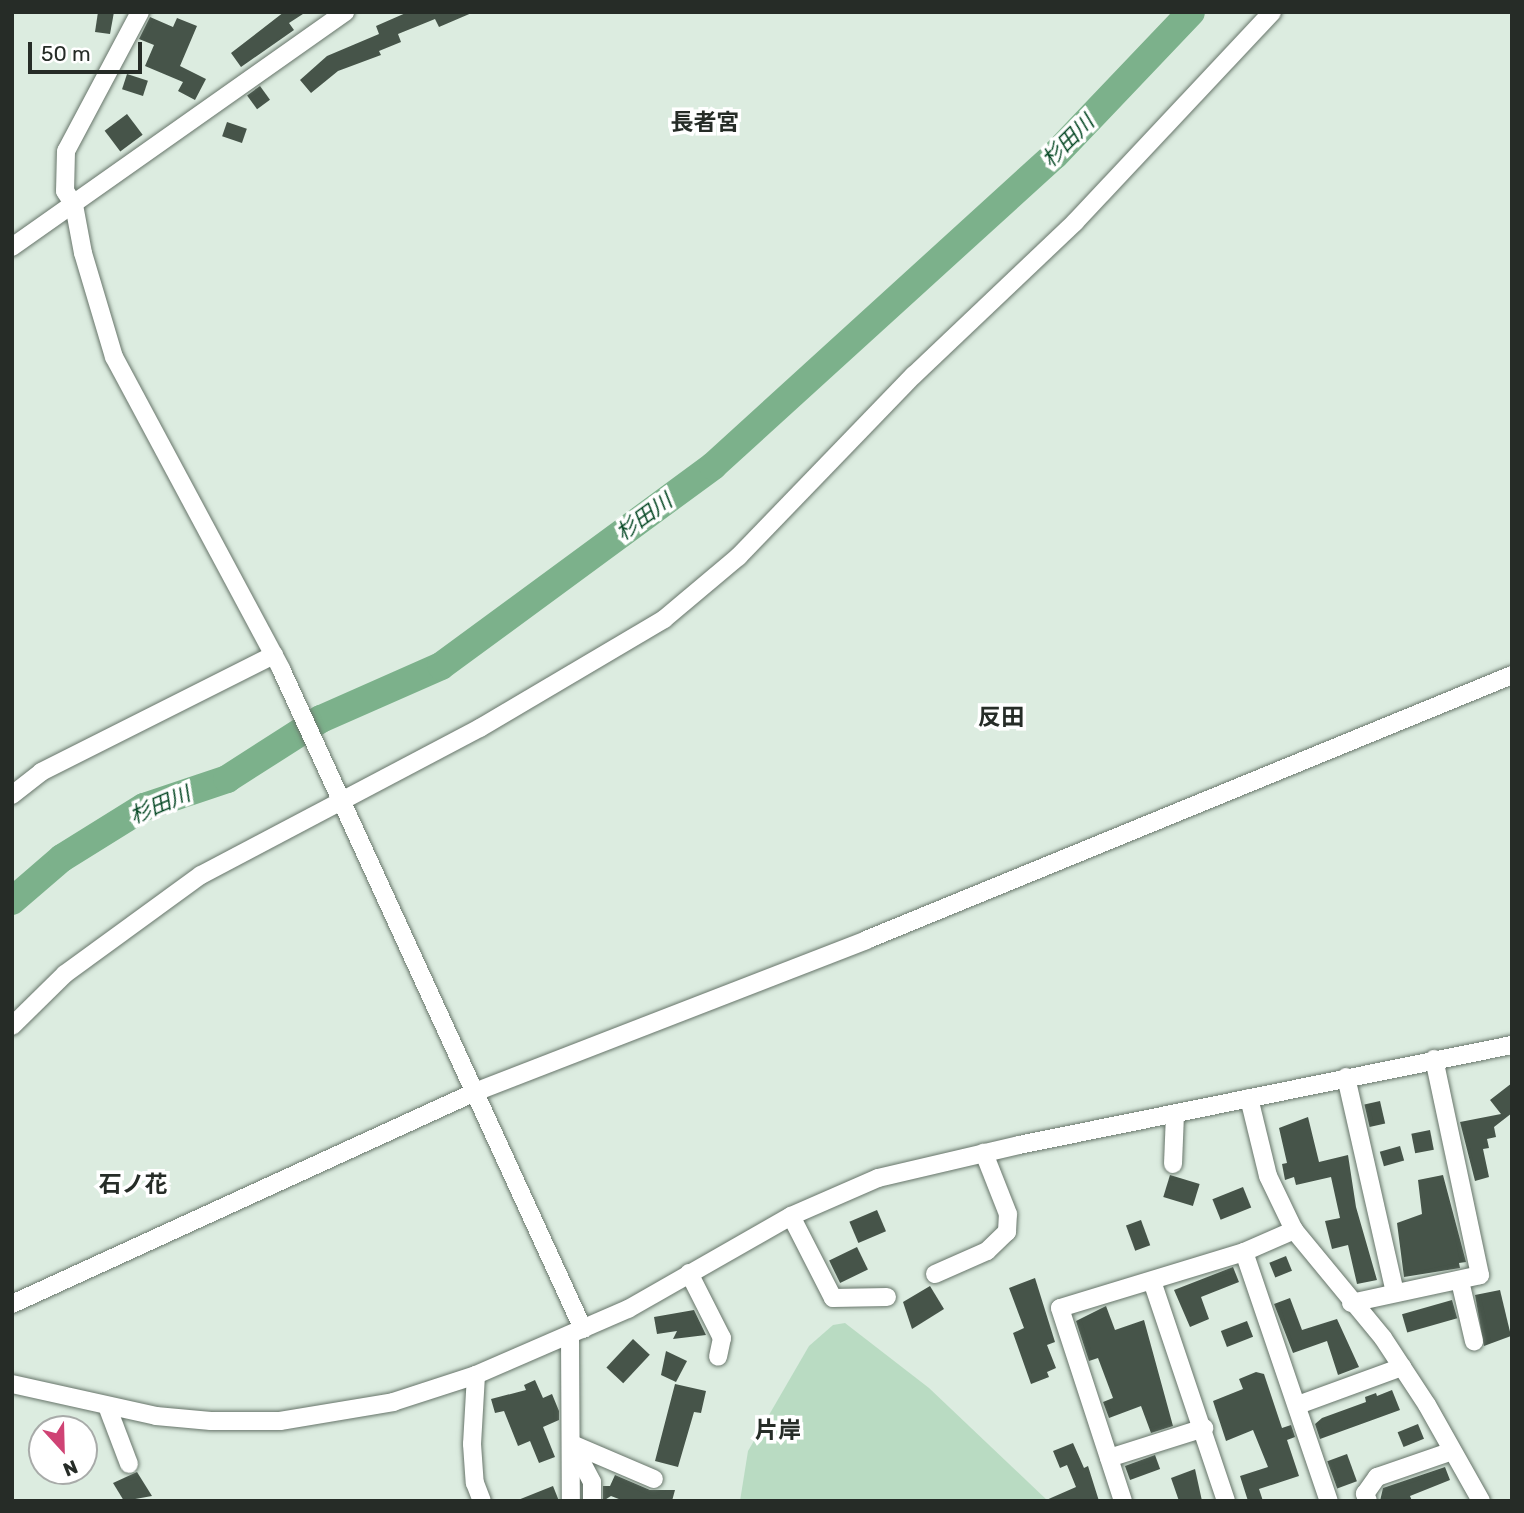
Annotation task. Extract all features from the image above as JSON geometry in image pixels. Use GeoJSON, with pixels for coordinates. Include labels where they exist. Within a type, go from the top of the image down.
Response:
{"type":"FeatureCollection","features":[{"type":"Feature","properties":{"kind":"street"},"geometry":{"type":"LineString","coordinates":[[139,12],[66,152],[65,191],[74,205],[83,253],[114,357],[277,662],[475,1092],[576,1332],[571,1501]]}},
{"type":"Feature","properties":{"kind":"street"},"geometry":{"type":"LineString","coordinates":[[12,247],[345,12]]}},
{"type":"Feature","properties":{"kind":"street"},"geometry":{"type":"LineString","coordinates":[[12,1026],[65,974],[201,875],[338,794],[596,663],[664,618],[728,565],[1140,156],[1272,12]]}},
{"type":"Feature","properties":{"kind":"street"},"geometry":{"type":"LineString","coordinates":[[12,795],[41,772],[277,662]]}},
{"type":"Feature","properties":{"kind":"street"},"geometry":{"type":"LineString","coordinates":[[12,1304],[475,1092],[866,940],[1512,675]]}},
{"type":"Feature","properties":{"kind":"street"},"geometry":{"type":"LineString","coordinates":[[12,1384],[107,1406],[183,1418],[280,1421],[393,1402],[476,1375],[576,1332],[690,1273],[791,1216],[878,1178],[1346,1077],[1512,1045]]}},
{"type":"Feature","properties":{"kind":"street"},"geometry":{"type":"LineString","coordinates":[[1351,1303],[1480,1275],[1434,1059]]}},
{"type":"Feature","properties":{"kind":"street"},"geometry":{"type":"LineString","coordinates":[[1346,1077],[1395,1293]]}},
{"type":"Feature","properties":{"kind":"street"},"geometry":{"type":"LineString","coordinates":[[1249,1098],[1269,1176],[1294,1230],[1402,1367],[1481,1501]]}},
{"type":"Feature","properties":{"kind":"street"},"geometry":{"type":"LineString","coordinates":[[1172,1164],[1175,1114]]}},
{"type":"Feature","properties":{"kind":"street"},"geometry":{"type":"LineString","coordinates":[[935,1274],[987,1251],[1007,1232],[1008,1213],[984,1153]]}},
{"type":"Feature","properties":{"kind":"street"},"geometry":{"type":"LineString","coordinates":[[791,1216],[833,1298],[887,1297]]}},
{"type":"Feature","properties":{"kind":"street"},"geometry":{"type":"LineString","coordinates":[[1123,1501],[1060,1308],[1244,1252],[1294,1230]]}},
{"type":"Feature","properties":{"kind":"street"},"geometry":{"type":"LineString","coordinates":[[1244,1252],[1329,1501]]}},
{"type":"Feature","properties":{"kind":"street"},"geometry":{"type":"LineString","coordinates":[[690,1273],[722,1338],[718,1357]]}},
{"type":"Feature","properties":{"kind":"street"},"geometry":{"type":"LineString","coordinates":[[1152,1281],[1226,1501]]}},
{"type":"Feature","properties":{"kind":"street"},"geometry":{"type":"LineString","coordinates":[[1460,1281],[1474,1341]]}},
{"type":"Feature","properties":{"kind":"street"},"geometry":{"type":"LineString","coordinates":[[1298,1405],[1402,1367]]}},
{"type":"Feature","properties":{"kind":"street"},"geometry":{"type":"LineString","coordinates":[[476,1375],[472,1444],[475,1483],[482,1501]]}},
{"type":"Feature","properties":{"kind":"street"},"geometry":{"type":"LineString","coordinates":[[107,1406],[129,1464]]}},
{"type":"Feature","properties":{"kind":"street"},"geometry":{"type":"LineString","coordinates":[[1109,1458],[1203,1428]]}},
{"type":"Feature","properties":{"kind":"street"},"geometry":{"type":"LineString","coordinates":[[572,1444],[654,1479]]}},
{"type":"Feature","properties":{"kind":"street"},"geometry":{"type":"LineString","coordinates":[[572,1444],[592,1482],[592,1501]]}},
{"type":"Feature","properties":{"kind":"street"},"geometry":{"type":"LineString","coordinates":[[1368,1501],[1365,1494],[1377,1477],[1452,1451]]}},
{"type":"Feature","properties":{"kind":"green space"},"geometry":{"type":"Polygon","coordinates":[[[845,1323],[929,1388],[1048,1501],[740,1501],[748,1451],[809,1346],[833,1325],[845,1323]]]}},
{"type":"Feature","properties":{"kind":"building"},"geometry":{"type":"Polygon","coordinates":[[[98,12],[114,12],[110,34],[95,32],[98,12]]]}},
{"type":"Feature","properties":{"kind":"building"},"geometry":{"type":"Polygon","coordinates":[[[284,12],[306,12],[289,23],[294,30],[241,67],[231,53],[284,12]]]}},
{"type":"Feature","properties":{"kind":"building"},"geometry":{"type":"Polygon","coordinates":[[[408,12],[474,12],[439,27],[435,19],[398,34],[401,42],[379,51],[381,55],[338,71],[311,93],[300,80],[327,56],[379,34],[376,26],[408,12]]]}},
{"type":"Feature","properties":{"kind":"building"},"geometry":{"type":"Polygon","coordinates":[[[150,17],[173,27],[177,18],[197,26],[180,66],[206,79],[195,100],[178,91],[183,82],[145,66],[154,45],[139,39],[150,17]]]}},
{"type":"Feature","properties":{"kind":"building"},"geometry":{"type":"Polygon","coordinates":[[[127,74],[148,81],[143,96],[122,89],[127,74]]]}},
{"type":"Feature","properties":{"kind":"building"},"geometry":{"type":"Polygon","coordinates":[[[260,86],[270,100],[257,109],[247,95],[260,86]]]}},
{"type":"Feature","properties":{"kind":"building"},"geometry":{"type":"Polygon","coordinates":[[[127,114],[143,135],[120,152],[105,131],[127,114]]]}},
{"type":"Feature","properties":{"kind":"building"},"geometry":{"type":"Polygon","coordinates":[[[227,122],[247,129],[242,143],[222,136],[227,122]]]}},
{"type":"Feature","properties":{"kind":"building"},"geometry":{"type":"Polygon","coordinates":[[[1512,1083],[1512,1113],[1494,1127],[1496,1137],[1487,1139],[1489,1148],[1483,1149],[1489,1177],[1475,1181],[1460,1122],[1501,1114],[1490,1100],[1512,1083]]]}},
{"type":"Feature","properties":{"kind":"building"},"geometry":{"type":"Polygon","coordinates":[[[1380,1101],[1385,1123],[1370,1127],[1364,1105],[1380,1101]]]}},
{"type":"Feature","properties":{"kind":"building"},"geometry":{"type":"Polygon","coordinates":[[[1308,1117],[1319,1162],[1348,1155],[1356,1207],[1377,1280],[1357,1284],[1348,1245],[1332,1249],[1325,1221],[1340,1218],[1331,1177],[1296,1185],[1294,1177],[1285,1180],[1282,1164],[1287,1163],[1279,1128],[1308,1117]]]}},
{"type":"Feature","properties":{"kind":"building"},"geometry":{"type":"Polygon","coordinates":[[[1430,1130],[1434,1150],[1415,1153],[1411,1134],[1430,1130]]]}},
{"type":"Feature","properties":{"kind":"building"},"geometry":{"type":"Polygon","coordinates":[[[1400,1146],[1404,1160],[1384,1166],[1380,1152],[1400,1146]]]}},
{"type":"Feature","properties":{"kind":"building"},"geometry":{"type":"Polygon","coordinates":[[[1170,1175],[1200,1184],[1193,1206],[1163,1197],[1170,1175]]]}},
{"type":"Feature","properties":{"kind":"building"},"geometry":{"type":"Polygon","coordinates":[[[1443,1175],[1466,1262],[1459,1263],[1460,1268],[1404,1277],[1397,1223],[1422,1214],[1418,1180],[1443,1175]]]}},
{"type":"Feature","properties":{"kind":"building"},"geometry":{"type":"Polygon","coordinates":[[[1243,1187],[1251,1207],[1221,1220],[1212,1199],[1243,1187]]]}},
{"type":"Feature","properties":{"kind":"building"},"geometry":{"type":"Polygon","coordinates":[[[877,1210],[886,1231],[858,1243],[849,1222],[877,1210]]]}},
{"type":"Feature","properties":{"kind":"building"},"geometry":{"type":"Polygon","coordinates":[[[1141,1220],[1150,1245],[1135,1251],[1126,1225],[1141,1220]]]}},
{"type":"Feature","properties":{"kind":"building"},"geometry":{"type":"Polygon","coordinates":[[[857,1247],[868,1269],[840,1283],[829,1261],[857,1247]]]}},
{"type":"Feature","properties":{"kind":"building"},"geometry":{"type":"Polygon","coordinates":[[[1286,1256],[1292,1271],[1275,1278],[1269,1263],[1286,1256]]]}},
{"type":"Feature","properties":{"kind":"building"},"geometry":{"type":"Polygon","coordinates":[[[1233,1267],[1239,1282],[1201,1297],[1209,1319],[1190,1327],[1174,1290],[1233,1267]]]}},
{"type":"Feature","properties":{"kind":"building"},"geometry":{"type":"Polygon","coordinates":[[[1035,1278],[1055,1342],[1047,1345],[1056,1368],[1047,1372],[1049,1377],[1031,1384],[1013,1333],[1024,1328],[1009,1288],[1035,1278]]]}},
{"type":"Feature","properties":{"kind":"building"},"geometry":{"type":"Polygon","coordinates":[[[930,1286],[944,1309],[912,1329],[903,1302],[930,1286]]]}},
{"type":"Feature","properties":{"kind":"building"},"geometry":{"type":"Polygon","coordinates":[[[1500,1290],[1511,1336],[1484,1346],[1475,1295],[1500,1290]]]}},
{"type":"Feature","properties":{"kind":"building"},"geometry":{"type":"Polygon","coordinates":[[[1290,1298],[1302,1330],[1337,1319],[1359,1367],[1338,1375],[1327,1341],[1293,1353],[1274,1304],[1290,1298]]]}},
{"type":"Feature","properties":{"kind":"building"},"geometry":{"type":"Polygon","coordinates":[[[1452,1300],[1457,1318],[1407,1333],[1402,1314],[1452,1300]]]}},
{"type":"Feature","properties":{"kind":"building"},"geometry":{"type":"Polygon","coordinates":[[[1106,1306],[1115,1330],[1144,1320],[1173,1426],[1151,1433],[1141,1406],[1109,1418],[1103,1402],[1113,1398],[1098,1358],[1089,1361],[1076,1321],[1106,1306]]]}},
{"type":"Feature","properties":{"kind":"building"},"geometry":{"type":"Polygon","coordinates":[[[694,1310],[706,1335],[673,1339],[677,1331],[657,1334],[654,1317],[694,1310]]]}},
{"type":"Feature","properties":{"kind":"building"},"geometry":{"type":"Polygon","coordinates":[[[1247,1321],[1253,1337],[1227,1347],[1221,1331],[1247,1321]]]}},
{"type":"Feature","properties":{"kind":"building"},"geometry":{"type":"Polygon","coordinates":[[[633,1339],[650,1355],[623,1383],[606,1368],[633,1339]]]}},
{"type":"Feature","properties":{"kind":"building"},"geometry":{"type":"Polygon","coordinates":[[[666,1351],[687,1361],[676,1382],[661,1375],[666,1351]]]}},
{"type":"Feature","properties":{"kind":"building"},"geometry":{"type":"Polygon","coordinates":[[[1256,1372],[1264,1374],[1282,1428],[1291,1425],[1295,1437],[1287,1440],[1299,1476],[1259,1489],[1263,1501],[1248,1501],[1240,1476],[1268,1467],[1253,1430],[1226,1441],[1213,1401],[1243,1389],[1239,1379],[1256,1372]]]}},
{"type":"Feature","properties":{"kind":"building"},"geometry":{"type":"Polygon","coordinates":[[[535,1380],[543,1398],[552,1394],[559,1411],[559,1420],[543,1427],[555,1457],[539,1463],[530,1441],[518,1446],[504,1411],[495,1413],[491,1399],[526,1390],[524,1385],[535,1380]]]}},
{"type":"Feature","properties":{"kind":"building"},"geometry":{"type":"Polygon","coordinates":[[[675,1384],[706,1391],[701,1413],[694,1412],[678,1467],[655,1461],[675,1384]]]}},
{"type":"Feature","properties":{"kind":"building"},"geometry":{"type":"Polygon","coordinates":[[[1392,1390],[1400,1410],[1320,1439],[1315,1424],[1322,1418],[1366,1402],[1365,1397],[1392,1390]]]}},
{"type":"Feature","properties":{"kind":"building"},"geometry":{"type":"Polygon","coordinates":[[[1418,1424],[1424,1439],[1404,1447],[1398,1432],[1418,1424]]]}},
{"type":"Feature","properties":{"kind":"building"},"geometry":{"type":"Polygon","coordinates":[[[1073,1443],[1084,1468],[1088,1466],[1099,1501],[1044,1501],[1076,1487],[1067,1465],[1060,1468],[1053,1451],[1073,1443]]]}},
{"type":"Feature","properties":{"kind":"building"},"geometry":{"type":"Polygon","coordinates":[[[1347,1454],[1357,1481],[1337,1488],[1327,1461],[1347,1454]]]}},
{"type":"Feature","properties":{"kind":"building"},"geometry":{"type":"Polygon","coordinates":[[[1155,1455],[1160,1469],[1130,1480],[1125,1466],[1155,1455]]]}},
{"type":"Feature","properties":{"kind":"building"},"geometry":{"type":"Polygon","coordinates":[[[1445,1467],[1450,1480],[1410,1496],[1412,1501],[1380,1501],[1383,1488],[1445,1467]]]}},
{"type":"Feature","properties":{"kind":"building"},"geometry":{"type":"Polygon","coordinates":[[[1195,1469],[1202,1501],[1179,1501],[1171,1478],[1195,1469]]]}},
{"type":"Feature","properties":{"kind":"building"},"geometry":{"type":"Polygon","coordinates":[[[137,1472],[152,1496],[124,1501],[113,1483],[137,1472]]]}},
{"type":"Feature","properties":{"kind":"building"},"geometry":{"type":"Polygon","coordinates":[[[615,1475],[650,1490],[675,1490],[672,1501],[624,1501],[611,1496],[603,1501],[603,1486],[610,1486],[615,1475]]]}},
{"type":"Feature","properties":{"kind":"building"},"geometry":{"type":"Polygon","coordinates":[[[553,1486],[559,1501],[518,1501],[518,1500],[553,1486]]]}},
{"type":"Feature","properties":{"kind":"waterway","name":"杉田川"},"geometry":{"type":"LineString","coordinates":[[12,901],[62,858],[144,807],[227,779],[321,719],[441,666],[713,466],[1055,155],[1191,12]]}},
{"type":"Feature","properties":{"kind":"district","name":"長者宮"},"geometry":{"type":"Point","coordinates":[705,122]}},
{"type":"Feature","properties":{"kind":"district","name":"反田"},"geometry":{"type":"Point","coordinates":[1001,717]}},
{"type":"Feature","properties":{"kind":"district","name":"石ノ花"},"geometry":{"type":"Point","coordinates":[133,1184]}},
{"type":"Feature","properties":{"kind":"district","name":"片岸"},"geometry":{"type":"Point","coordinates":[778,1430]}}]}
